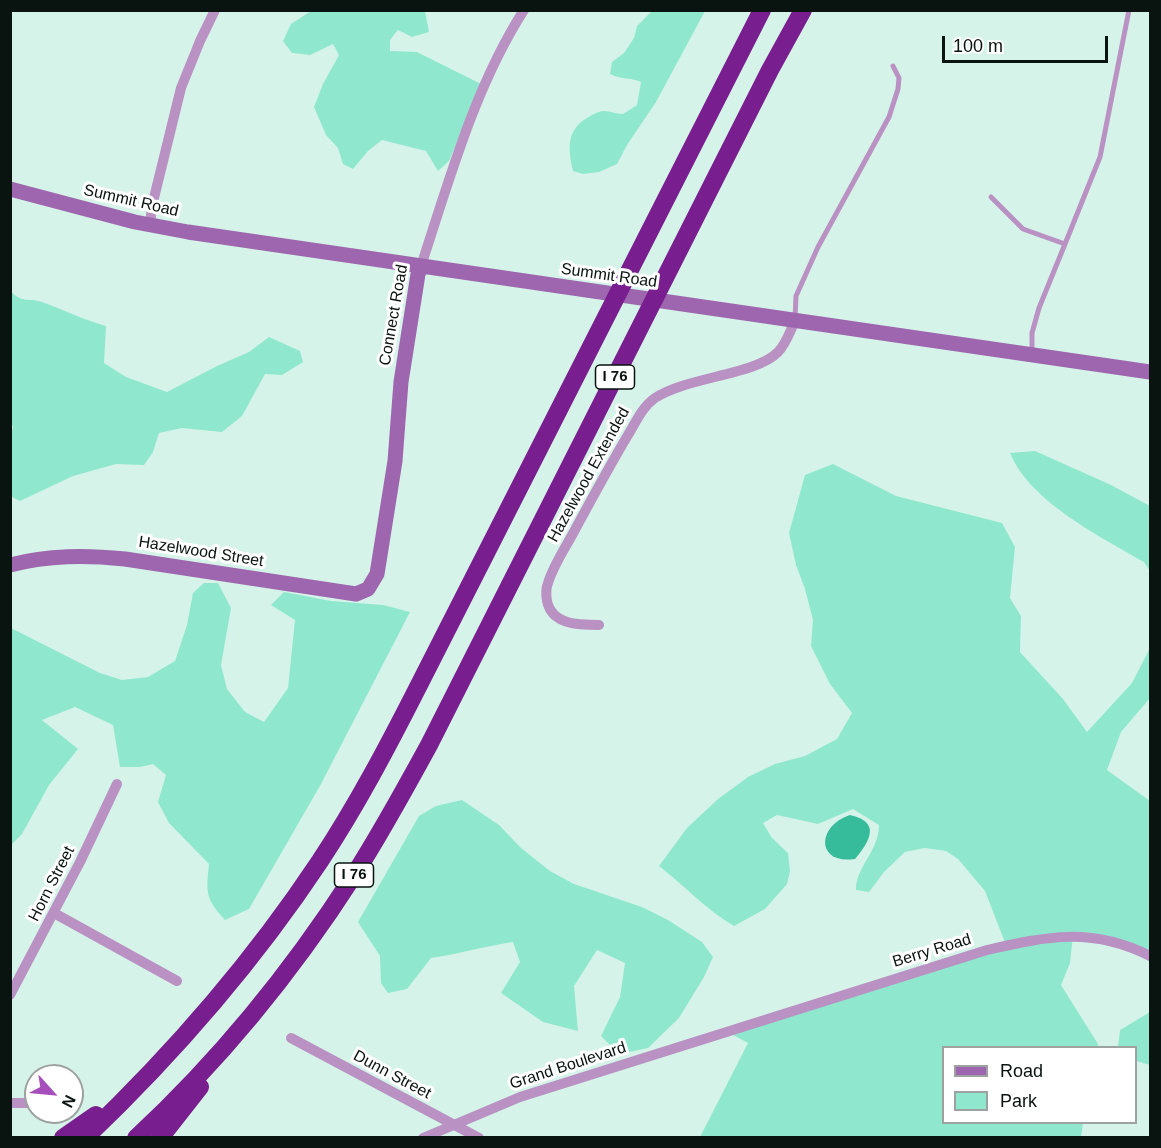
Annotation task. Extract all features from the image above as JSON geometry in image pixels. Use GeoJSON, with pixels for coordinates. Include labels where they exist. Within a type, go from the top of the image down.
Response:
{"type":"FeatureCollection","features":[{"type":"Feature","properties":{"kind":"highway","name":"I 76"},"geometry":{"type":"LineString","coordinates":[[85,1137],[137,1087],[185,1035],[260,945],[320,861],[371,776],[762,10]]}},
{"type":"Feature","properties":{"kind":"highway","name":"I 76"},"geometry":{"type":"LineString","coordinates":[[136,1137],[208,1064],[265,997],[321,924],[389,818],[429,745],[770,70],[803,10]]}},
{"type":"Feature","properties":{"kind":"highway"},"geometry":{"type":"LineString","coordinates":[[160,1137],[213,1070],[265,997]]}},
{"type":"Feature","properties":{"kind":"highway"},"geometry":{"type":"LineString","coordinates":[[63,1137],[137,1087]]}},
{"type":"Feature","properties":{"kind":"street"},"geometry":{"type":"LineString","coordinates":[[150,225],[152,206],[181,88],[215,10]]}},
{"type":"Feature","properties":{"kind":"street","name":"Connect Road"},"geometry":{"type":"LineString","coordinates":[[377,574],[395,461],[400,382],[418,274],[477,105],[498,57],[525,10]]}},
{"type":"Feature","properties":{"kind":"street","name":"Summit Road"},"geometry":{"type":"LineString","coordinates":[[10,189],[150,225],[331,254],[1150,372]]}},
{"type":"Feature","properties":{"kind":"street","name":"Hazelwood Extended"},"geometry":{"type":"LineString","coordinates":[[599,625],[569,623],[557,618],[547,602],[548,582],[613,460],[644,409],[653,400],[675,387],[749,367],[770,358],[782,346],[795,321]]}},
{"type":"Feature","properties":{"kind":"street","name":"Hazelwood Street"},"geometry":{"type":"LineString","coordinates":[[10,565],[42,558],[88,555],[356,594],[368,589],[377,574]]}},
{"type":"Feature","properties":{"kind":"street","name":"Horn Street"},"geometry":{"type":"LineString","coordinates":[[10,995],[54,913],[117,784]]}},
{"type":"Feature","properties":{"kind":"street"},"geometry":{"type":"LineString","coordinates":[[54,913],[177,981]]}},
{"type":"Feature","properties":{"kind":"street","name":"Berry Road"},"geometry":{"type":"LineString","coordinates":[[726,1031],[977,952],[1024,942],[1061,936],[1095,937],[1125,945],[1150,956]]}},
{"type":"Feature","properties":{"kind":"street","name":"Grand Boulevard"},"geometry":{"type":"LineString","coordinates":[[423,1137],[520,1097],[631,1061],[674,1050],[726,1031]]}},
{"type":"Feature","properties":{"kind":"street","name":"Dunn Street"},"geometry":{"type":"LineString","coordinates":[[291,1038],[479,1137]]}},
{"type":"Feature","properties":{"kind":"lane"},"geometry":{"type":"LineString","coordinates":[[1032,356],[1032,333],[1039,308],[1100,157],[1129,10]]}},
{"type":"Feature","properties":{"kind":"lane"},"geometry":{"type":"LineString","coordinates":[[795,321],[796,296],[818,247],[889,117],[899,78],[893,66]]}},
{"type":"Feature","properties":{"kind":"lane"},"geometry":{"type":"LineString","coordinates":[[992,197],[1023,229],[1065,244]]}},
{"type":"Feature","properties":{"kind":"green space"},"geometry":{"type":"Polygon","coordinates":[[[653,10],[705,11],[656,102],[617,164],[599,172],[583,174],[573,171],[570,141],[575,128],[600,112],[623,114],[637,105],[641,82],[610,74],[612,62],[624,53],[634,38],[637,26],[653,10]]]}},
{"type":"Feature","properties":{"kind":"green space"},"geometry":{"type":"Polygon","coordinates":[[[311,11],[425,11],[429,32],[412,37],[398,30],[390,40],[390,51],[417,52],[481,84],[449,161],[438,171],[426,151],[382,140],[368,151],[353,169],[343,164],[338,148],[326,135],[314,107],[323,84],[339,55],[333,44],[310,55],[292,53],[283,41],[291,24],[311,11]]]}},
{"type":"Feature","properties":{"kind":"green space"},"geometry":{"type":"Polygon","coordinates":[[[11,292],[20,298],[42,302],[106,326],[104,363],[126,377],[167,392],[249,352],[269,337],[300,351],[303,362],[282,375],[265,374],[242,416],[222,432],[182,428],[159,433],[153,452],[144,465],[116,464],[73,476],[20,501],[10,496],[10,440],[13,426],[10,424],[11,292]]]}},
{"type":"Feature","properties":{"kind":"green space"},"geometry":{"type":"Polygon","coordinates":[[[1035,451],[1111,485],[1150,506],[1150,571],[1144,562],[1068,516],[1033,487],[1020,471],[1010,453],[1035,451]]]}},
{"type":"Feature","properties":{"kind":"green space"},"geometry":{"type":"Polygon","coordinates":[[[833,464],[896,496],[1002,523],[1015,547],[1010,598],[1021,616],[1020,652],[1063,699],[1087,732],[1132,683],[1150,648],[1150,698],[1121,732],[1107,770],[1150,801],[1150,956],[1073,936],[1070,963],[1061,985],[1098,1046],[942,1046],[942,1124],[1083,1124],[1081,1137],[700,1137],[748,1043],[726,1031],[1006,945],[985,891],[958,859],[946,851],[925,848],[905,852],[884,872],[869,892],[856,890],[859,874],[875,843],[879,825],[853,809],[818,824],[777,815],[763,823],[772,838],[788,853],[790,871],[787,884],[765,909],[734,926],[714,913],[659,866],[687,828],[718,799],[748,777],[775,764],[805,756],[837,739],[852,713],[830,684],[811,646],[813,620],[789,533],[805,475],[833,464]]]}},
{"type":"Feature","properties":{"kind":"green space"},"geometry":{"type":"Polygon","coordinates":[[[204,583],[218,583],[231,608],[221,665],[227,689],[245,712],[264,722],[288,688],[295,620],[271,605],[284,592],[331,601],[383,605],[410,612],[321,784],[249,909],[225,920],[208,894],[209,864],[169,823],[158,802],[166,775],[153,764],[140,767],[120,767],[113,725],[75,707],[42,720],[78,749],[49,785],[22,834],[11,845],[11,628],[100,673],[122,680],[148,677],[175,661],[187,625],[193,593],[204,583]]]}},
{"type":"Feature","properties":{"kind":"green space"},"geometry":{"type":"Polygon","coordinates":[[[462,800],[499,825],[521,848],[550,871],[574,884],[642,907],[668,920],[702,942],[713,957],[704,977],[679,1018],[648,1048],[619,1054],[601,1036],[620,997],[625,963],[597,950],[574,986],[578,1031],[543,1022],[501,993],[520,962],[513,942],[431,958],[407,989],[388,993],[381,983],[380,956],[358,922],[419,816],[436,806],[462,800]]]}},
{"type":"Feature","properties":{"kind":"green space"},"geometry":{"type":"Polygon","coordinates":[[[1150,1012],[1150,1065],[1137,1061],[1137,1046],[1118,1046],[1120,1030],[1150,1012]]]}},
{"type":"Feature","properties":{"kind":"shaded area"},"geometry":{"type":"Polygon","coordinates":[[[850,815],[866,822],[870,833],[865,846],[855,859],[842,859],[827,851],[826,835],[839,820],[850,815]]]}}]}
